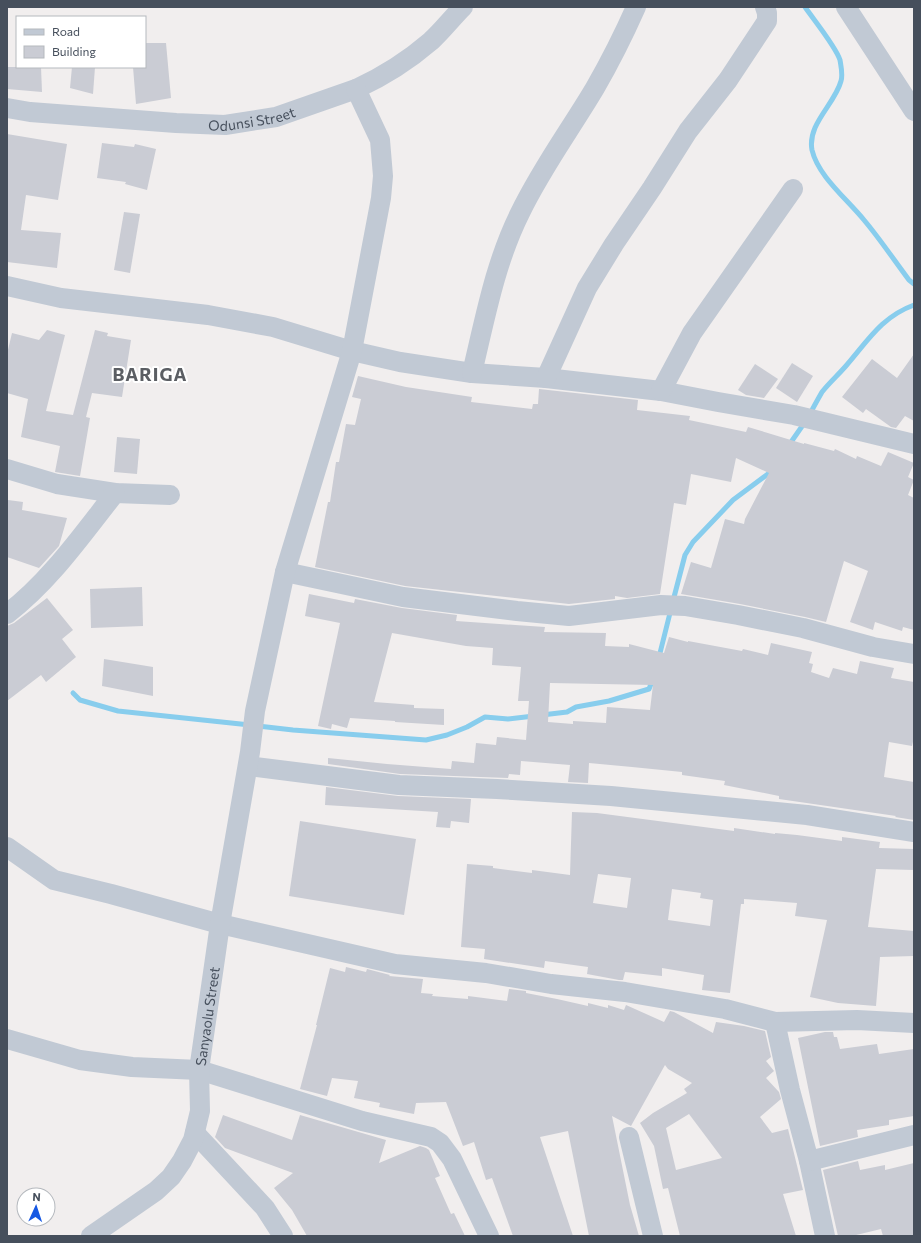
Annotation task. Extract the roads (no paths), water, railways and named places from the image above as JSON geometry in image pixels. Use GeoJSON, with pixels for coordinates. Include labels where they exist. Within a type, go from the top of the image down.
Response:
{"type":"FeatureCollection","features":[{"type":"Feature","properties":{"kind":"street","name":"Odunsi Street"},"geometry":{"type":"LineString","coordinates":[[7,108],[30,112],[176,123],[225,125],[276,117],[356,90],[416,53],[432,40],[463,7]]}},
{"type":"Feature","properties":{"kind":"street"},"geometry":{"type":"LineString","coordinates":[[472,372],[498,265],[519,213],[555,150],[596,87],[626,30],[636,7]]}},
{"type":"Feature","properties":{"kind":"street"},"geometry":{"type":"LineString","coordinates":[[546,378],[587,288],[688,131],[728,80],[767,21],[765,7]]}},
{"type":"Feature","properties":{"kind":"street"},"geometry":{"type":"LineString","coordinates":[[846,7],[914,111]]}},
{"type":"Feature","properties":{"kind":"street","name":"Sanyaolu Street"},"geometry":{"type":"LineString","coordinates":[[91,1236],[156,1191],[171,1177],[182,1161],[195,1133],[200,1111],[199,1070],[220,924],[249,759],[255,711],[285,572],[352,351],[381,198],[383,176],[380,140],[356,90]]}},
{"type":"Feature","properties":{"kind":"street"},"geometry":{"type":"LineString","coordinates":[[661,391],[692,333],[793,189]]}},
{"type":"Feature","properties":{"kind":"street"},"geometry":{"type":"LineString","coordinates":[[7,286],[61,298],[208,315],[266,326],[352,351],[400,362],[472,372],[546,378],[661,391],[794,415],[914,444]]}},
{"type":"Feature","properties":{"kind":"street"},"geometry":{"type":"LineString","coordinates":[[7,469],[57,484],[115,493],[170,495]]}},
{"type":"Feature","properties":{"kind":"street"},"geometry":{"type":"LineString","coordinates":[[7,614],[21,604],[58,565],[115,493]]}},
{"type":"Feature","properties":{"kind":"street"},"geometry":{"type":"LineString","coordinates":[[285,572],[403,597],[569,616],[661,605],[685,606],[803,628],[873,647],[914,654]]}},
{"type":"Feature","properties":{"kind":"street"},"geometry":{"type":"LineString","coordinates":[[249,759],[399,785],[611,796],[807,815],[914,832]]}},
{"type":"Feature","properties":{"kind":"street"},"geometry":{"type":"LineString","coordinates":[[7,847],[54,880],[220,924],[395,964],[486,973],[551,984],[625,992],[725,1009],[775,1022],[857,1020],[914,1023]]}},
{"type":"Feature","properties":{"kind":"street"},"geometry":{"type":"LineString","coordinates":[[775,1022],[790,1090],[809,1161],[825,1236]]}},
{"type":"Feature","properties":{"kind":"street"},"geometry":{"type":"LineString","coordinates":[[7,1039],[80,1060],[132,1067],[199,1070],[362,1121],[430,1137],[440,1143],[452,1159],[489,1236]]}},
{"type":"Feature","properties":{"kind":"street"},"geometry":{"type":"LineString","coordinates":[[195,1133],[265,1208],[283,1236]]}},
{"type":"Feature","properties":{"kind":"street"},"geometry":{"type":"LineString","coordinates":[[809,1161],[914,1136]]}},
{"type":"Feature","properties":{"kind":"street"},"geometry":{"type":"LineString","coordinates":[[629,1137],[653,1236]]}},
{"type":"Feature","properties":{"kind":"waterway"},"geometry":{"type":"LineString","coordinates":[[805,7],[830,41],[838,55],[842,73],[842,79],[838,90],[822,114],[814,131],[812,150],[815,160],[834,187],[864,220],[909,280],[914,284]]}},
{"type":"Feature","properties":{"kind":"waterway"},"geometry":{"type":"LineString","coordinates":[[810,414],[822,392],[875,331],[892,316],[914,305]]}},
{"type":"Feature","properties":{"kind":"waterway"},"geometry":{"type":"LineString","coordinates":[[789,445],[805,422]]}},
{"type":"Feature","properties":{"kind":"waterway"},"geometry":{"type":"LineString","coordinates":[[673,601],[685,555],[693,542],[733,500],[768,474],[771,470]]}},
{"type":"Feature","properties":{"kind":"waterway"},"geometry":{"type":"LineString","coordinates":[[659,657],[671,609]]}},
{"type":"Feature","properties":{"kind":"waterway"},"geometry":{"type":"LineString","coordinates":[[542,715],[567,712],[576,707],[609,701],[649,689],[653,679]]}},
{"type":"Feature","properties":{"kind":"waterway"},"geometry":{"type":"LineString","coordinates":[[73,693],[80,700],[118,711],[250,725]]}},
{"type":"Feature","properties":{"kind":"waterway"},"geometry":{"type":"LineString","coordinates":[[258,726],[426,740],[447,735],[467,727],[485,717],[508,719],[534,716]]}},
{"type":"Feature","properties":{"kind":"district","name":"BARIGA"},"geometry":{"type":"Point","coordinates":[150,374]}}]}
